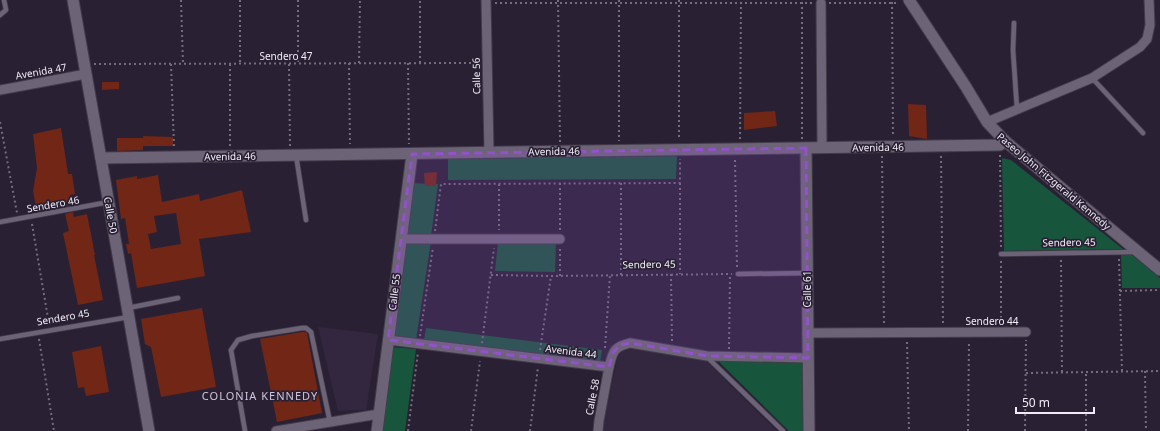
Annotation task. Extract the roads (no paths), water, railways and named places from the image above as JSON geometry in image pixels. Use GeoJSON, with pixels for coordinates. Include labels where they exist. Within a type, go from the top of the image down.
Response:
{"type":"FeatureCollection","features":[{"type":"Feature","properties":{"kind":"street","name":"Calle 50"},"geometry":{"type":"LineString","coordinates":[[73,0],[149,431]]}},
{"type":"Feature","properties":{"kind":"street"},"geometry":{"type":"LineString","coordinates":[[987,122],[1092,78],[1140,47],[1147,39],[1150,25],[1149,0]]}},
{"type":"Feature","properties":{"kind":"street","name":"Calle 56"},"geometry":{"type":"LineString","coordinates":[[486,1],[489,152]]}},
{"type":"Feature","properties":{"kind":"street","name":"Paseo John Fitzgerald Kennedy"},"geometry":{"type":"LineString","coordinates":[[910,1],[1002,143],[1160,270]]}},
{"type":"Feature","properties":{"kind":"street"},"geometry":{"type":"LineString","coordinates":[[821,3],[822,148]]}},
{"type":"Feature","properties":{"kind":"street","name":"Avenida 47"},"geometry":{"type":"LineString","coordinates":[[0,90],[85,69]]}},
{"type":"Feature","properties":{"kind":"street","name":"Avenida 46"},"geometry":{"type":"LineString","coordinates":[[101,158],[822,148],[940,146],[1002,143]]}},
{"type":"Feature","properties":{"kind":"street","name":"Calle 61"},"geometry":{"type":"LineString","coordinates":[[804,148],[809,431]]}},
{"type":"Feature","properties":{"kind":"street","name":"Calle 55"},"geometry":{"type":"LineString","coordinates":[[377,431],[410,154]]}},
{"type":"Feature","properties":{"kind":"street"},"geometry":{"type":"LineString","coordinates":[[401,239],[560,240]]}},
{"type":"Feature","properties":{"kind":"street","name":"Sendero 44"},"geometry":{"type":"LineString","coordinates":[[807,333],[1026,332]]}},
{"type":"Feature","properties":{"kind":"street","name":"Avenida 44"},"geometry":{"type":"LineString","coordinates":[[388,340],[606,367],[613,353],[620,345],[630,343],[707,356],[808,358]]}},
{"type":"Feature","properties":{"kind":"street","name":"Calle 58"},"geometry":{"type":"LineString","coordinates":[[598,431],[606,367]]}},
{"type":"Feature","properties":{"kind":"street"},"geometry":{"type":"LineString","coordinates":[[276,431],[379,414]]}},
{"type":"Feature","properties":{"kind":"lane"},"geometry":{"type":"LineString","coordinates":[[0,15],[6,10],[4,0]]}},
{"type":"Feature","properties":{"kind":"lane"},"geometry":{"type":"LineString","coordinates":[[1014,23],[1013,50],[1017,110]]}},
{"type":"Feature","properties":{"kind":"lane"},"geometry":{"type":"LineString","coordinates":[[1092,78],[1143,133]]}},
{"type":"Feature","properties":{"kind":"lane"},"geometry":{"type":"LineString","coordinates":[[293,155],[306,220]]}},
{"type":"Feature","properties":{"kind":"lane","name":"Sendero 46"},"geometry":{"type":"LineString","coordinates":[[0,222],[109,202]]}},
{"type":"Feature","properties":{"kind":"lane","name":"Sendero 45"},"geometry":{"type":"LineString","coordinates":[[1001,254],[1138,252]]}},
{"type":"Feature","properties":{"kind":"lane"},"geometry":{"type":"LineString","coordinates":[[738,274],[807,273]]}},
{"type":"Feature","properties":{"kind":"lane","name":"Sendero 45"},"geometry":{"type":"LineString","coordinates":[[0,338],[50,330],[128,312],[178,298]]}},
{"type":"Feature","properties":{"kind":"lane"},"geometry":{"type":"LineString","coordinates":[[245,431],[231,350],[238,340],[252,336],[302,328],[306,328],[311,332],[330,422]]}},
{"type":"Feature","properties":{"kind":"lane"},"geometry":{"type":"LineString","coordinates":[[707,356],[783,431]]}},
{"type":"Feature","properties":{"kind":"district","name":"COLONIA KENNEDY"},"geometry":{"type":"Point","coordinates":[260,396]}}]}
